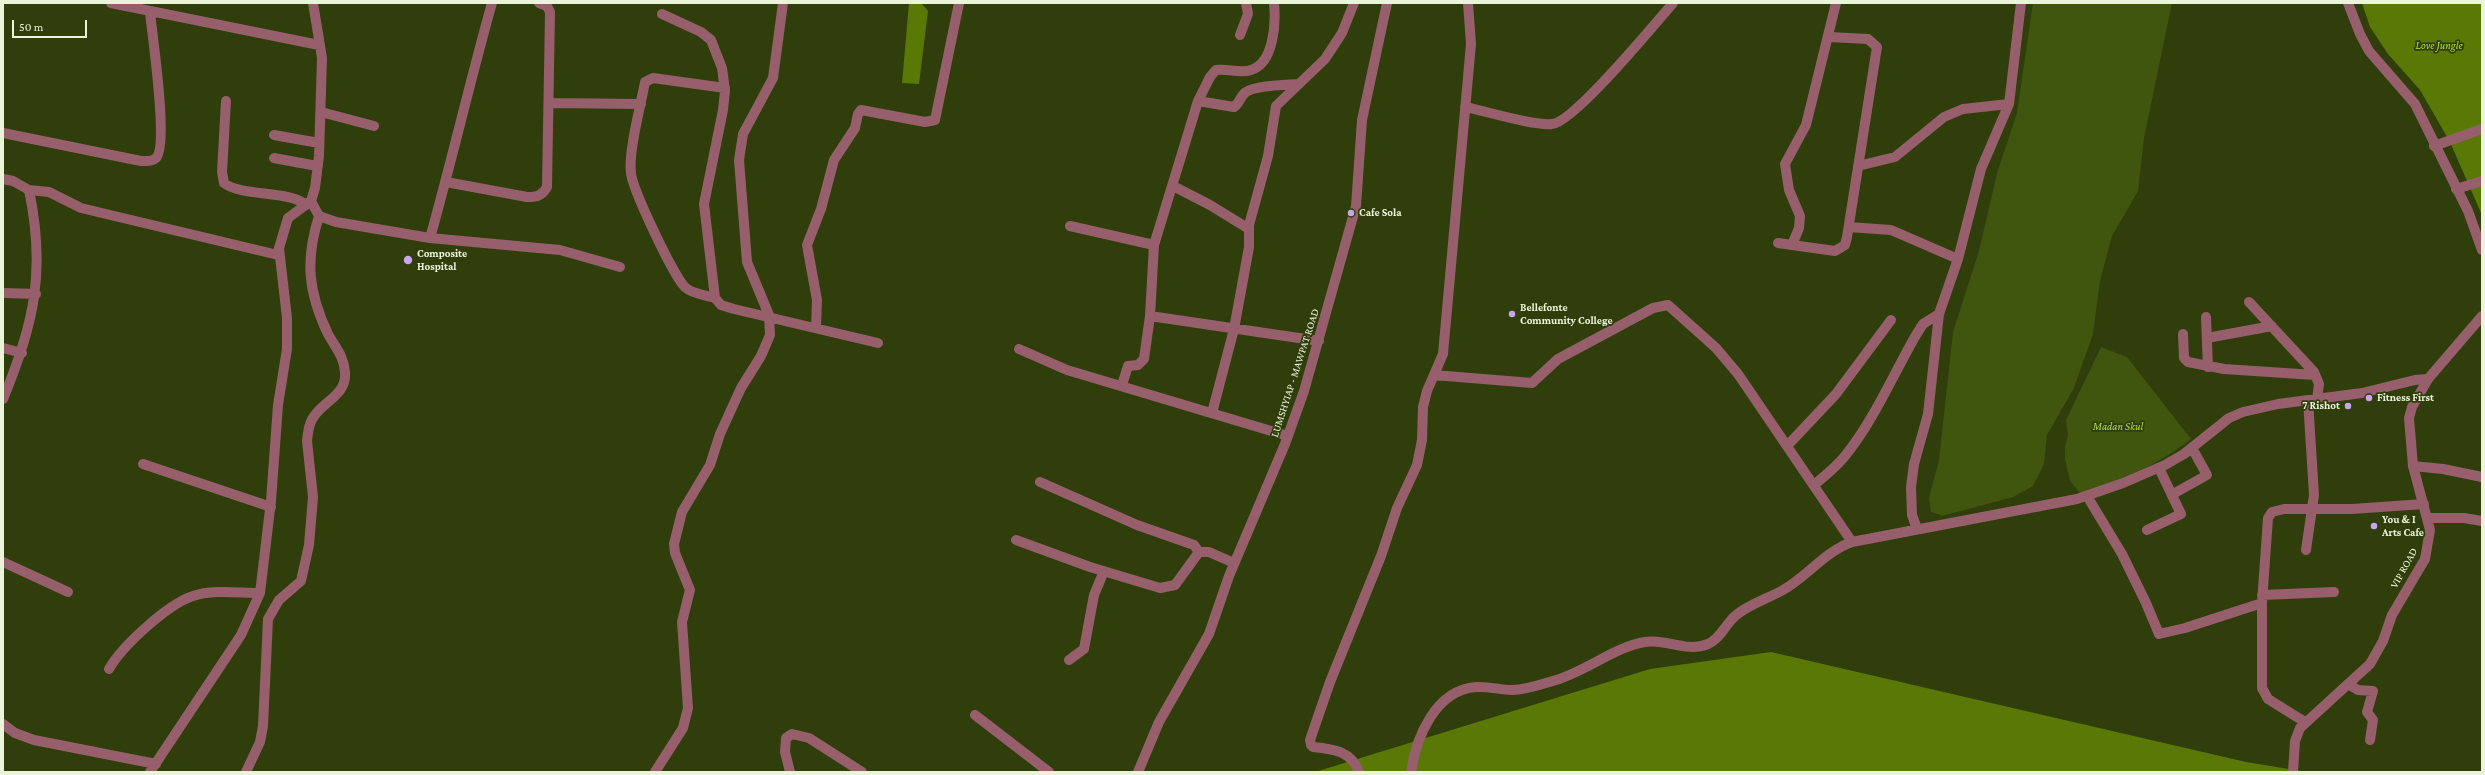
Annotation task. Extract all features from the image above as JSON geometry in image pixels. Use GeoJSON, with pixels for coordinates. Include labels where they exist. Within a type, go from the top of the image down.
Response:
{"type":"FeatureCollection","features":[{"type":"Feature","properties":{"kind":"street"},"geometry":{"type":"LineString","coordinates":[[111,3],[320,45]]}},
{"type":"Feature","properties":{"kind":"street"},"geometry":{"type":"LineString","coordinates":[[3,724],[15,733],[34,740],[153,768],[241,635],[260,593],[271,507],[278,405],[288,332],[278,255],[285,222],[308,203],[315,188],[317,166],[321,112],[320,45],[312,3]]}},
{"type":"Feature","properties":{"kind":"street"},"geometry":{"type":"LineString","coordinates":[[430,238],[446,182],[472,74],[492,3]]}},
{"type":"Feature","properties":{"kind":"street"},"geometry":{"type":"LineString","coordinates":[[446,182],[537,197],[543,193],[547,187],[550,103],[550,12],[547,6],[539,3]]}},
{"type":"Feature","properties":{"kind":"street"},"geometry":{"type":"LineString","coordinates":[[655,772],[683,728],[688,708],[682,622],[690,590],[674,553],[674,544],[682,512],[688,499],[710,465],[720,434],[741,388],[766,347],[770,335],[769,315],[748,262],[738,160],[742,134],[773,78],[782,3]]}},
{"type":"Feature","properties":{"kind":"street"},"geometry":{"type":"LineString","coordinates":[[816,328],[817,300],[807,245],[820,209],[834,160],[855,128],[858,114],[861,110],[868,110],[925,122],[935,120],[959,3]]}},
{"type":"Feature","properties":{"kind":"street"},"geometry":{"type":"LineString","coordinates":[[1240,35],[1248,14],[1246,3]]}},
{"type":"Feature","properties":{"kind":"street"},"geometry":{"type":"LineString","coordinates":[[1122,385],[1128,366],[1138,365],[1144,359],[1150,316],[1154,245],[1198,101],[1210,77],[1216,70],[1250,71],[1260,63],[1275,33],[1274,3]]}},
{"type":"Feature","properties":{"kind":"street"},"geometry":{"type":"LineString","coordinates":[[1212,413],[1234,329],[1249,247],[1249,229],[1268,156],[1276,106],[1334,47],[1354,3]]}},
{"type":"Feature","properties":{"kind":"street","name":"LUMSHYIAP - MAWPAT ROAD"},"geometry":{"type":"LineString","coordinates":[[1138,772],[1159,722],[1206,641],[1234,563],[1288,436],[1319,341],[1356,206],[1362,120],[1387,3]]}},
{"type":"Feature","properties":{"kind":"street"},"geometry":{"type":"LineString","coordinates":[[1359,772],[1356,763],[1346,754],[1338,750],[1313,747],[1310,740],[1330,682],[1375,571],[1398,508],[1417,464],[1422,440],[1423,407],[1443,354],[1472,44],[1468,3]]}},
{"type":"Feature","properties":{"kind":"street"},"geometry":{"type":"LineString","coordinates":[[1465,107],[1542,124],[1558,123],[1612,74],[1673,3]]}},
{"type":"Feature","properties":{"kind":"street"},"geometry":{"type":"LineString","coordinates":[[1792,245],[1800,228],[1800,216],[1789,190],[1785,164],[1806,125],[1829,37],[1836,3]]}},
{"type":"Feature","properties":{"kind":"street"},"geometry":{"type":"LineString","coordinates":[[1917,529],[1912,515],[1911,487],[1914,464],[1928,414],[1939,314],[1958,259],[1980,169],[2009,104],[2021,3]]}},
{"type":"Feature","properties":{"kind":"street"},"geometry":{"type":"LineString","coordinates":[[2348,3],[2360,34],[2369,51],[2415,104],[2475,229],[2482,250]]}},
{"type":"Feature","properties":{"kind":"street"},"geometry":{"type":"LineString","coordinates":[[3,133],[141,161],[150,161],[156,158],[160,149],[160,105],[150,12]]}},
{"type":"Feature","properties":{"kind":"street"},"geometry":{"type":"LineString","coordinates":[[662,14],[701,32],[711,40],[722,68],[725,88],[723,110],[704,204],[715,298]]}},
{"type":"Feature","properties":{"kind":"street"},"geometry":{"type":"LineString","coordinates":[[1778,243],[1835,251],[1840,250],[1845,245],[1877,47],[1868,39],[1829,37]]}},
{"type":"Feature","properties":{"kind":"street"},"geometry":{"type":"LineString","coordinates":[[725,88],[653,78],[645,82],[630,166],[632,180],[666,257],[680,282],[693,292],[715,298],[722,305],[769,315],[878,343]]}},
{"type":"Feature","properties":{"kind":"street"},"geometry":{"type":"LineString","coordinates":[[1198,101],[1234,107],[1239,104],[1243,95],[1252,90],[1299,84]]}},
{"type":"Feature","properties":{"kind":"street"},"geometry":{"type":"LineString","coordinates":[[226,101],[222,172],[224,182],[256,192],[300,200],[308,203],[319,216],[336,222],[430,238],[560,250],[620,267]]}},
{"type":"Feature","properties":{"kind":"street"},"geometry":{"type":"LineString","coordinates":[[550,103],[641,104]]}},
{"type":"Feature","properties":{"kind":"street"},"geometry":{"type":"LineString","coordinates":[[1858,166],[1895,157],[1944,117],[1963,108],[2009,104]]}},
{"type":"Feature","properties":{"kind":"street"},"geometry":{"type":"LineString","coordinates":[[321,112],[374,126]]}},
{"type":"Feature","properties":{"kind":"street"},"geometry":{"type":"LineString","coordinates":[[2434,146],[2482,129]]}},
{"type":"Feature","properties":{"kind":"street"},"geometry":{"type":"LineString","coordinates":[[274,134],[319,143]]}},
{"type":"Feature","properties":{"kind":"street"},"geometry":{"type":"LineString","coordinates":[[274,158],[317,166]]}},
{"type":"Feature","properties":{"kind":"street"},"geometry":{"type":"LineString","coordinates":[[3,179],[13,181],[29,190],[49,192],[81,208],[278,255]]}},
{"type":"Feature","properties":{"kind":"street"},"geometry":{"type":"LineString","coordinates":[[2456,188],[2482,181]]}},
{"type":"Feature","properties":{"kind":"street"},"geometry":{"type":"LineString","coordinates":[[1173,186],[1210,205],[1249,229]]}},
{"type":"Feature","properties":{"kind":"street"},"geometry":{"type":"LineString","coordinates":[[3,400],[22,353],[36,294],[38,268],[36,238],[29,190]]}},
{"type":"Feature","properties":{"kind":"street"},"geometry":{"type":"LineString","coordinates":[[246,772],[260,742],[264,726],[268,620],[279,600],[301,580],[310,545],[313,497],[306,441],[308,432],[314,415],[340,391],[345,383],[344,362],[317,308],[310,272],[311,242],[319,216]]}},
{"type":"Feature","properties":{"kind":"street"},"geometry":{"type":"LineString","coordinates":[[1070,226],[1154,245]]}},
{"type":"Feature","properties":{"kind":"street"},"geometry":{"type":"LineString","coordinates":[[1849,227],[1891,230],[1958,259]]}},
{"type":"Feature","properties":{"kind":"street"},"geometry":{"type":"LineString","coordinates":[[3,294],[36,294]]}},
{"type":"Feature","properties":{"kind":"street"},"geometry":{"type":"LineString","coordinates":[[2249,302],[2315,375],[2318,384],[2313,399],[2314,509],[2306,550]]}},
{"type":"Feature","properties":{"kind":"street"},"geometry":{"type":"LineString","coordinates":[[1434,375],[1532,383],[1558,359],[1653,308],[1668,305],[1716,348],[1738,374],[1852,542]]}},
{"type":"Feature","properties":{"kind":"street"},"geometry":{"type":"LineString","coordinates":[[1814,485],[1832,469],[1853,445],[1867,424],[1923,324],[1939,314]]}},
{"type":"Feature","properties":{"kind":"street"},"geometry":{"type":"LineString","coordinates":[[1150,316],[1319,341]]}},
{"type":"Feature","properties":{"kind":"street","name":"VIP ROAD"},"geometry":{"type":"LineString","coordinates":[[2293,772],[2297,734],[2305,722],[2370,664],[2377,653],[2392,615],[2425,559],[2430,539],[2428,518],[2413,466],[2409,418],[2412,407],[2428,379],[2482,316]]}},
{"type":"Feature","properties":{"kind":"street"},"geometry":{"type":"LineString","coordinates":[[2206,317],[2208,367]]}},
{"type":"Feature","properties":{"kind":"street"},"geometry":{"type":"LineString","coordinates":[[1787,446],[1836,394],[1891,320]]}},
{"type":"Feature","properties":{"kind":"street"},"geometry":{"type":"LineString","coordinates":[[2207,338],[2272,326]]}},
{"type":"Feature","properties":{"kind":"street"},"geometry":{"type":"LineString","coordinates":[[2183,334],[2185,361],[2208,367],[2315,375]]}},
{"type":"Feature","properties":{"kind":"street"},"geometry":{"type":"LineString","coordinates":[[3,348],[22,353]]}},
{"type":"Feature","properties":{"kind":"street"},"geometry":{"type":"LineString","coordinates":[[1019,349],[1067,370],[1122,385],[1288,436]]}},
{"type":"Feature","properties":{"kind":"street"},"geometry":{"type":"LineString","coordinates":[[1411,772],[1413,756],[1424,726],[1452,696],[1476,687],[1512,690],[1530,687],[1577,673],[1626,647],[1643,642],[1657,642],[1691,647],[1709,643],[1742,611],[1783,590],[1832,551],[1852,542],[2086,496],[2159,468],[2192,448],[2229,418],[2278,404],[2428,379]]}},
{"type":"Feature","properties":{"kind":"street"},"geometry":{"type":"LineString","coordinates":[[2173,494],[2207,475],[2192,448]]}},
{"type":"Feature","properties":{"kind":"street"},"geometry":{"type":"LineString","coordinates":[[143,464],[271,507]]}},
{"type":"Feature","properties":{"kind":"street"},"geometry":{"type":"LineString","coordinates":[[2413,466],[2443,469],[2482,477]]}},
{"type":"Feature","properties":{"kind":"street"},"geometry":{"type":"LineString","coordinates":[[2147,530],[2181,514],[2173,494],[2159,468]]}},
{"type":"Feature","properties":{"kind":"street"},"geometry":{"type":"LineString","coordinates":[[1040,482],[1138,525],[1194,545],[1199,552]]}},
{"type":"Feature","properties":{"kind":"street"},"geometry":{"type":"LineString","coordinates":[[2086,496],[2122,554],[2146,603],[2159,634],[2185,628],[2262,599],[2334,592]]}},
{"type":"Feature","properties":{"kind":"street"},"geometry":{"type":"LineString","coordinates":[[2305,722],[2278,706],[2264,693],[2262,599],[2268,518],[2272,512],[2284,509],[2424,504]]}},
{"type":"Feature","properties":{"kind":"street"},"geometry":{"type":"LineString","coordinates":[[2428,518],[2464,518],[2482,522]]}},
{"type":"Feature","properties":{"kind":"street"},"geometry":{"type":"LineString","coordinates":[[1016,540],[1104,571],[1167,588],[1175,585],[1181,579],[1199,552]]}},
{"type":"Feature","properties":{"kind":"street"},"geometry":{"type":"LineString","coordinates":[[1199,552],[1209,552],[1234,563]]}},
{"type":"Feature","properties":{"kind":"street"},"geometry":{"type":"LineString","coordinates":[[3,562],[68,592]]}},
{"type":"Feature","properties":{"kind":"street"},"geometry":{"type":"LineString","coordinates":[[1069,660],[1084,649],[1094,595],[1104,571]]}},
{"type":"Feature","properties":{"kind":"street"},"geometry":{"type":"LineString","coordinates":[[109,669],[116,657],[138,635],[183,600],[209,593],[260,593]]}},
{"type":"Feature","properties":{"kind":"street"},"geometry":{"type":"LineString","coordinates":[[2348,684],[2358,690],[2373,691],[2367,712],[2373,720],[2370,740]]}},
{"type":"Feature","properties":{"kind":"street"},"geometry":{"type":"LineString","coordinates":[[974,715],[1049,772]]}},
{"type":"Feature","properties":{"kind":"street"},"geometry":{"type":"LineString","coordinates":[[790,772],[784,746],[786,738],[792,734],[809,738],[862,772]]}},
{"type":"Feature","properties":{"kind":"green space"},"geometry":{"type":"Polygon","coordinates":[[[909,3],[922,4],[928,11],[919,84],[902,83],[909,3]]]}},
{"type":"Feature","properties":{"kind":"green space"},"geometry":{"type":"Polygon","coordinates":[[[2033,3],[2172,3],[2144,138],[2138,191],[2112,236],[2100,281],[2093,334],[2074,388],[2047,435],[2044,464],[2033,486],[2013,497],[1942,516],[1931,512],[1929,498],[1939,460],[1953,332],[1979,251],[1997,173],[2017,113],[2033,3]]]}},
{"type":"Feature","properties":{"kind":"green space","name":"Love Jungle"},"geometry":{"type":"Polygon","coordinates":[[[2362,3],[2482,3],[2482,215],[2450,142],[2420,90],[2388,54],[2370,27],[2362,3]]]}},
{"type":"Feature","properties":{"kind":"green space","name":"Madan Skul"},"geometry":{"type":"Polygon","coordinates":[[[2101,347],[2127,357],[2191,439],[2164,458],[2151,465],[2124,477],[2080,493],[2070,481],[2065,459],[2065,447],[2068,435],[2066,420],[2101,347]]]}},
{"type":"Feature","properties":{"kind":"green space"},"geometry":{"type":"Polygon","coordinates":[[[1771,652],[2246,762],[2307,772],[1315,772],[1650,669],[1771,652]]]}},
{"type":"Feature","properties":{"kind":"place","name":"Cafe Sola"},"geometry":{"type":"Point","coordinates":[1351,213]}},
{"type":"Feature","properties":{"kind":"place","name":"Composite Hospital"},"geometry":{"type":"Point","coordinates":[408,260]}},
{"type":"Feature","properties":{"kind":"place","name":"Bellefonte Community College"},"geometry":{"type":"Point","coordinates":[1512,314]}},
{"type":"Feature","properties":{"kind":"place","name":"Fitness First"},"geometry":{"type":"Point","coordinates":[2369,398]}},
{"type":"Feature","properties":{"kind":"place","name":"7 Rishot"},"geometry":{"type":"Point","coordinates":[2348,406]}},
{"type":"Feature","properties":{"kind":"place","name":"You & I Arts Cafe"},"geometry":{"type":"Point","coordinates":[2374,526]}}]}
